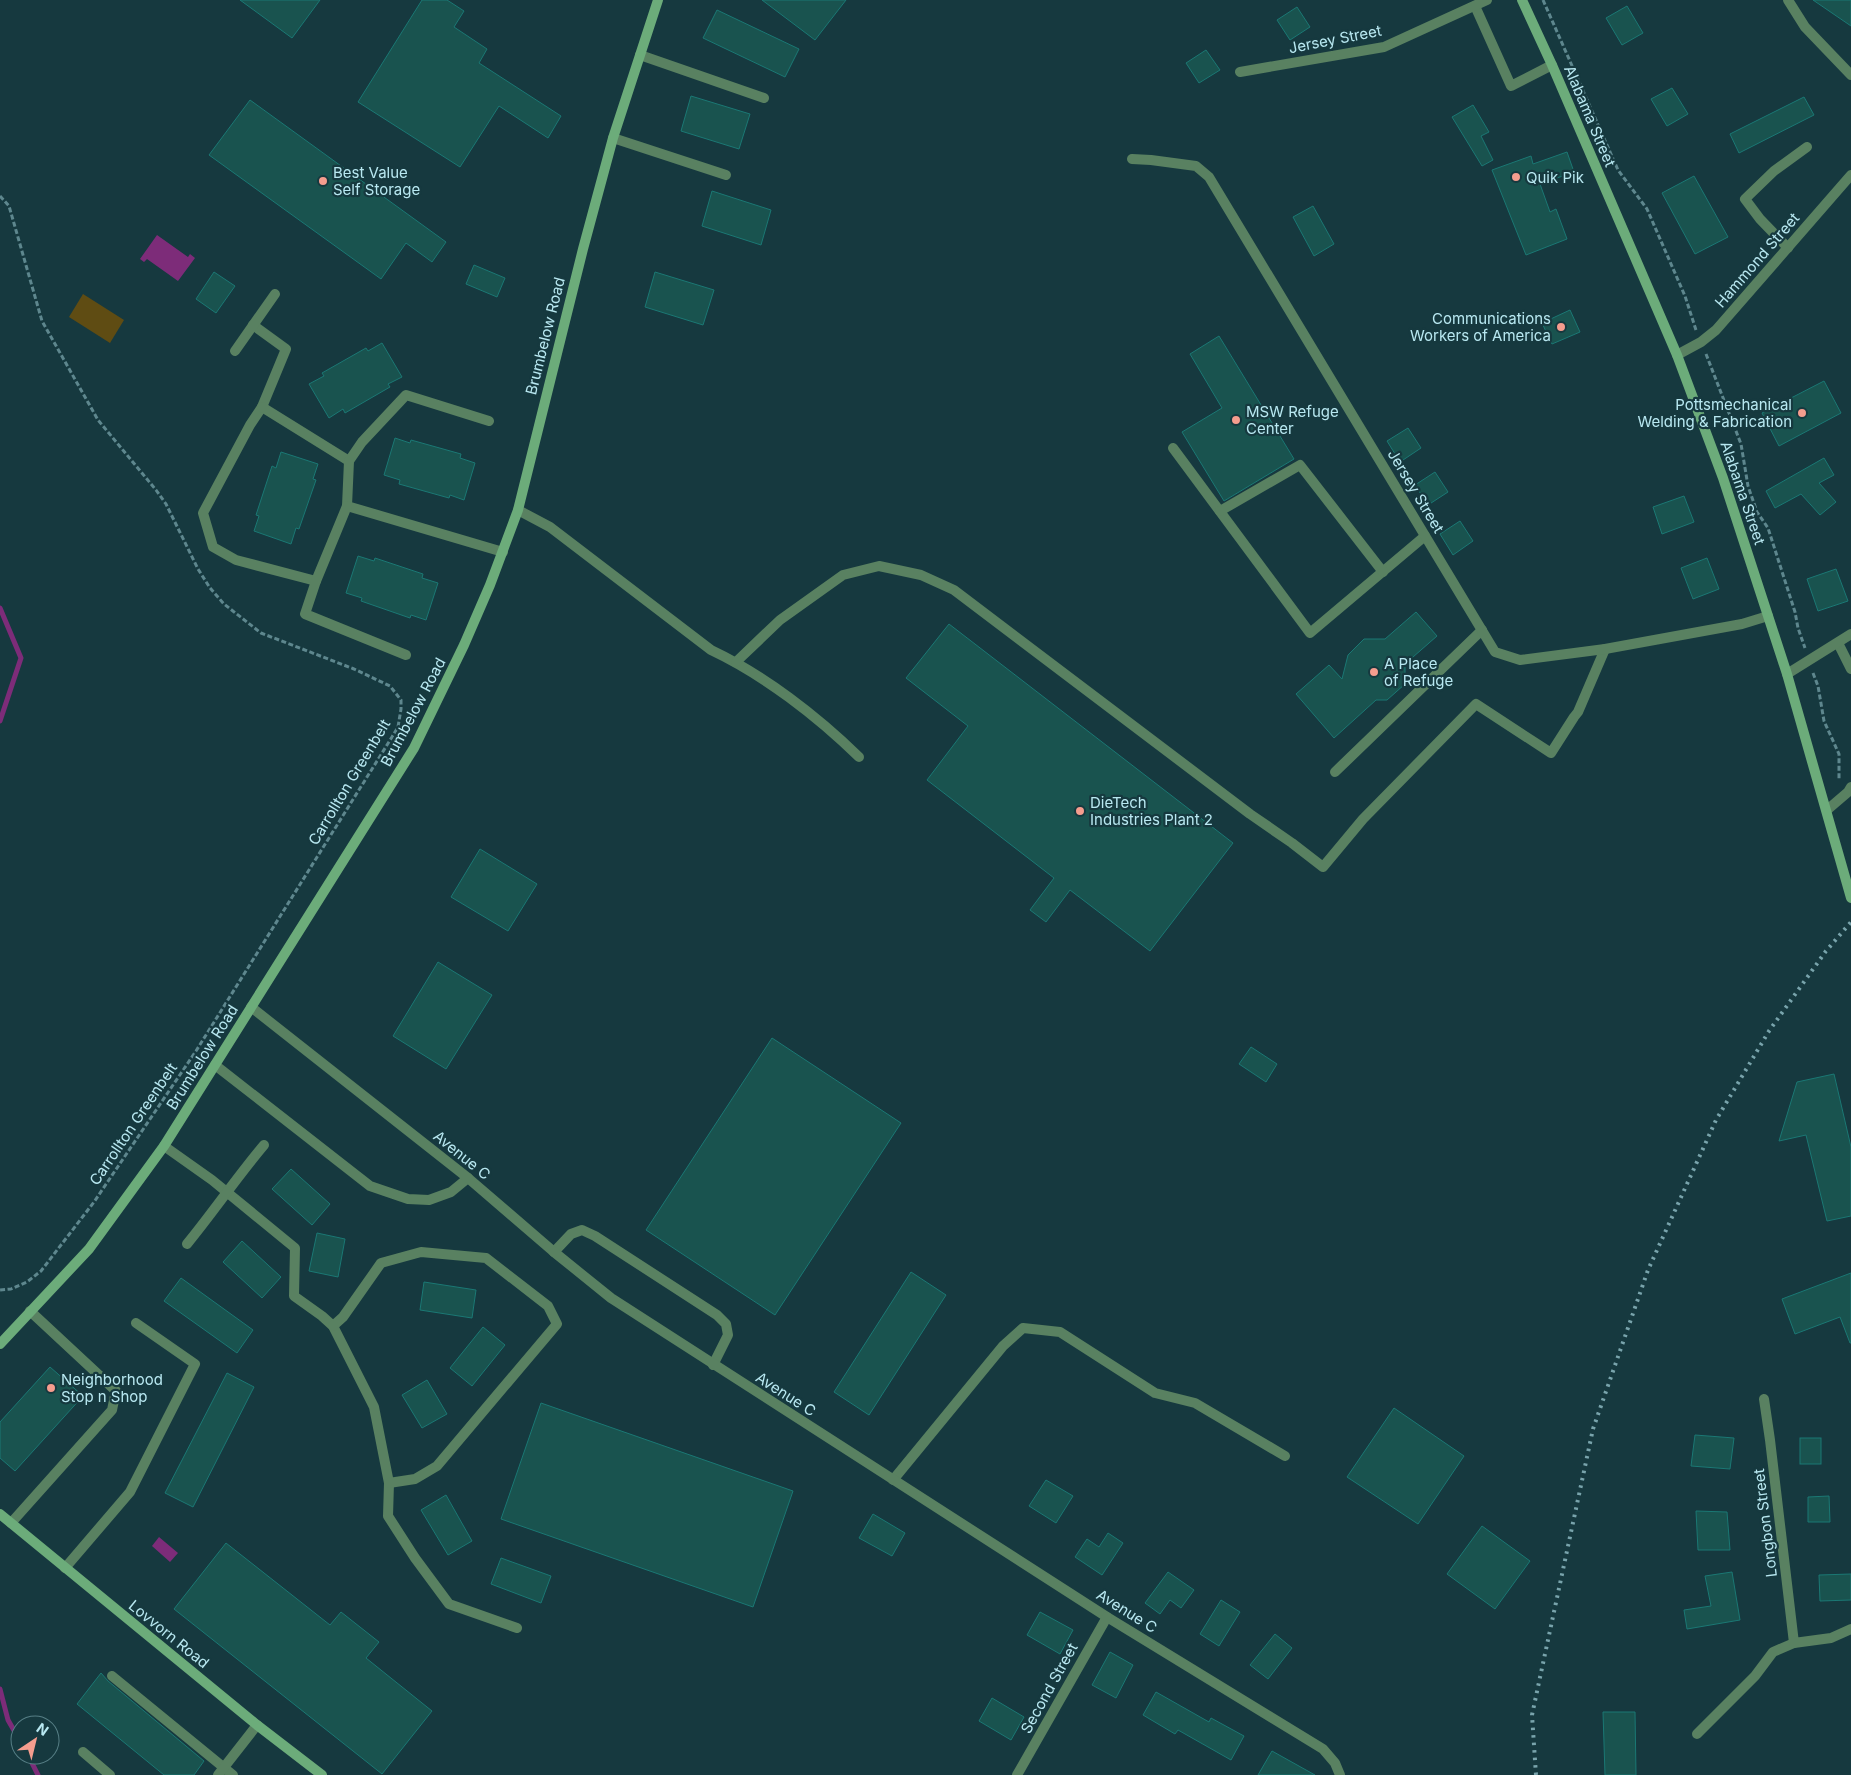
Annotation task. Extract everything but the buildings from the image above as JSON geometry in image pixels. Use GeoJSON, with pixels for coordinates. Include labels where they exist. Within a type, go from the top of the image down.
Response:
{"type":"FeatureCollection","features":[{"type":"Feature","properties":{"kind":"street","name":"Brumbelow Road"},"geometry":{"type":"LineString","coordinates":[[0,1344],[89,1249],[164,1146],[414,748],[464,645],[503,552],[518,510],[582,249],[613,138],[658,0]]}},
{"type":"Feature","properties":{"kind":"street","name":"Jersey Street"},"geometry":{"type":"LineString","coordinates":[[1240,72],[1384,47],[1487,0]]}},
{"type":"Feature","properties":{"kind":"street","name":"Alabama Street"},"geometry":{"type":"LineString","coordinates":[[1522,0],[1677,355],[1723,478],[1787,674],[1851,898]]}},
{"type":"Feature","properties":{"kind":"street"},"geometry":{"type":"LineString","coordinates":[[1788,0],[1805,27],[1851,75]]}},
{"type":"Feature","properties":{"kind":"street"},"geometry":{"type":"LineString","coordinates":[[1475,6],[1511,86],[1552,65]]}},
{"type":"Feature","properties":{"kind":"street"},"geometry":{"type":"LineString","coordinates":[[640,55],[764,98]]}},
{"type":"Feature","properties":{"kind":"street"},"geometry":{"type":"LineString","coordinates":[[613,138],[726,175]]}},
{"type":"Feature","properties":{"kind":"street"},"geometry":{"type":"LineString","coordinates":[[1788,248],[1760,219],[1745,199],[1774,170],[1807,147]]}},
{"type":"Feature","properties":{"kind":"street","name":"Jersey Street"},"geometry":{"type":"LineString","coordinates":[[1132,159],[1196,166],[1209,177],[1495,652],[1520,660],[1604,649],[1742,624],[1768,616]]}},
{"type":"Feature","properties":{"kind":"street","name":"Hammond Street"},"geometry":{"type":"LineString","coordinates":[[1677,355],[1701,342],[1716,330],[1851,175]]}},
{"type":"Feature","properties":{"kind":"street"},"geometry":{"type":"LineString","coordinates":[[235,351],[275,294]]}},
{"type":"Feature","properties":{"kind":"street"},"geometry":{"type":"LineString","coordinates":[[253,325],[286,349],[262,406],[203,513],[213,547],[236,560],[316,581]]}},
{"type":"Feature","properties":{"kind":"street"},"geometry":{"type":"LineString","coordinates":[[406,655],[305,614],[316,581],[347,506],[349,461],[362,442],[406,395],[489,421]]}},
{"type":"Feature","properties":{"kind":"street"},"geometry":{"type":"LineString","coordinates":[[262,406],[349,461]]}},
{"type":"Feature","properties":{"kind":"street"},"geometry":{"type":"LineString","coordinates":[[1172,448],[1310,633],[1426,536]]}},
{"type":"Feature","properties":{"kind":"street"},"geometry":{"type":"LineString","coordinates":[[1220,511],[1300,465],[1383,572]]}},
{"type":"Feature","properties":{"kind":"street"},"geometry":{"type":"LineString","coordinates":[[347,506],[503,552]]}},
{"type":"Feature","properties":{"kind":"street"},"geometry":{"type":"LineString","coordinates":[[518,510],[550,527],[711,650],[736,662],[828,726],[859,757]]}},
{"type":"Feature","properties":{"kind":"street"},"geometry":{"type":"LineString","coordinates":[[736,662],[780,620],[843,575],[879,566],[920,575],[954,590],[1323,867],[1363,819],[1476,704],[1551,753],[1578,712],[1604,649]]}},
{"type":"Feature","properties":{"kind":"street"},"geometry":{"type":"LineString","coordinates":[[1336,772],[1482,630]]}},
{"type":"Feature","properties":{"kind":"street"},"geometry":{"type":"LineString","coordinates":[[1787,674],[1851,634]]}},
{"type":"Feature","properties":{"kind":"street"},"geometry":{"type":"LineString","coordinates":[[1838,643],[1851,669]]}},
{"type":"Feature","properties":{"kind":"street"},"geometry":{"type":"LineString","coordinates":[[1827,810],[1851,787]]}},
{"type":"Feature","properties":{"kind":"street","name":"Avenue C"},"geometry":{"type":"LineString","coordinates":[[251,1007],[468,1178],[611,1298],[1107,1616],[1323,1749],[1335,1762],[1340,1775]]}},
{"type":"Feature","properties":{"kind":"street"},"geometry":{"type":"LineString","coordinates":[[216,1064],[370,1186],[408,1200],[429,1200],[451,1192],[468,1178]]}},
{"type":"Feature","properties":{"kind":"street"},"geometry":{"type":"LineString","coordinates":[[187,1244],[264,1144]]}},
{"type":"Feature","properties":{"kind":"street"},"geometry":{"type":"LineString","coordinates":[[164,1146],[212,1180],[295,1248],[294,1296],[322,1316],[332,1326],[374,1408],[389,1482],[388,1516],[448,1604],[517,1628]]}},
{"type":"Feature","properties":{"kind":"street"},"geometry":{"type":"LineString","coordinates":[[554,1252],[571,1234],[582,1230],[595,1236],[717,1315],[726,1324],[728,1335],[713,1365]]}},
{"type":"Feature","properties":{"kind":"street"},"geometry":{"type":"LineString","coordinates":[[332,1326],[343,1317],[381,1263],[421,1252],[486,1258],[548,1306],[557,1324],[437,1466],[414,1479],[389,1482]]}},
{"type":"Feature","properties":{"kind":"street"},"geometry":{"type":"LineString","coordinates":[[11,1522],[112,1410],[116,1391],[30,1312]]}},
{"type":"Feature","properties":{"kind":"street"},"geometry":{"type":"LineString","coordinates":[[65,1568],[130,1492],[195,1364],[136,1323]]}},
{"type":"Feature","properties":{"kind":"street"},"geometry":{"type":"LineString","coordinates":[[893,1480],[1003,1346],[1023,1328],[1060,1332],[1155,1393],[1195,1403],[1285,1456]]}},
{"type":"Feature","properties":{"kind":"street","name":"Longbon Street"},"geometry":{"type":"LineString","coordinates":[[1764,1399],[1794,1643]]}},
{"type":"Feature","properties":{"kind":"street","name":"Lovvorn Road"},"geometry":{"type":"LineString","coordinates":[[0,1514],[257,1725],[322,1775]]}},
{"type":"Feature","properties":{"kind":"street","name":"Second Street"},"geometry":{"type":"LineString","coordinates":[[1017,1775],[1107,1616]]}},
{"type":"Feature","properties":{"kind":"street"},"geometry":{"type":"LineString","coordinates":[[1697,1734],[1755,1676],[1773,1652],[1794,1643],[1831,1638],[1851,1629]]}},
{"type":"Feature","properties":{"kind":"street"},"geometry":{"type":"LineString","coordinates":[[112,1676],[220,1771],[232,1775]]}},
{"type":"Feature","properties":{"kind":"street"},"geometry":{"type":"LineString","coordinates":[[220,1771],[257,1725]]}},
{"type":"Feature","properties":{"kind":"street"},"geometry":{"type":"LineString","coordinates":[[83,1752],[110,1775]]}},
{"type":"Feature","properties":{"kind":"path"},"geometry":{"type":"LineString","coordinates":[[1543,0],[1618,170],[1647,209],[1685,296],[1741,444],[1748,486],[1757,512],[1768,528],[1795,612],[1798,628],[1818,686],[1824,721],[1840,754],[1839,781],[1842,797]]}},
{"type":"Feature","properties":{"kind":"path","name":"Carrollton Greenbelt"},"geometry":{"type":"LineString","coordinates":[[0,196],[9,206],[42,321],[98,420],[166,504],[198,569],[210,588],[224,604],[261,633],[354,669],[390,686],[401,700],[401,708],[398,727],[387,746],[196,1051],[94,1202],[41,1271],[28,1282],[11,1289],[0,1290]]}},
{"type":"Feature","properties":{"kind":"shaded area"},"geometry":{"type":"Polygon","coordinates":[[[157,235],[188,257],[190,254],[195,258],[178,281],[147,259],[144,262],[140,259],[157,235]]]}},
{"type":"Feature","properties":{"kind":"shaded area"},"geometry":{"type":"Polygon","coordinates":[[[83,294],[124,320],[110,343],[69,317],[83,294]]]}},
{"type":"Feature","properties":{"kind":"shaded area"},"geometry":{"type":"Polygon","coordinates":[[[159,1537],[178,1553],[170,1562],[152,1546],[159,1537]]]}},
{"type":"Feature","properties":{"kind":"waterway"},"geometry":{"type":"LineString","coordinates":[[0,608],[21,658],[0,721]]}},
{"type":"Feature","properties":{"kind":"waterway"},"geometry":{"type":"LineString","coordinates":[[0,1689],[10,1724]]}},
{"type":"Feature","properties":{"kind":"waterway"},"geometry":{"type":"LineString","coordinates":[[33,1765],[38,1775]]}},
{"type":"Feature","properties":{"kind":"railway"},"geometry":{"type":"LineString","coordinates":[[1536,1775],[1532,1715],[1593,1429],[1648,1270],[1716,1120],[1769,1031],[1826,951],[1851,922]]}},
{"type":"Feature","properties":{"kind":"place","name":"Quik Pik"},"geometry":{"type":"Point","coordinates":[1516,177]}},
{"type":"Feature","properties":{"kind":"place","name":"Best Value Self Storage"},"geometry":{"type":"Point","coordinates":[323,181]}},
{"type":"Feature","properties":{"kind":"place","name":"Communications Workers of America"},"geometry":{"type":"Point","coordinates":[1561,327]}},
{"type":"Feature","properties":{"kind":"place","name":"Pottsmechanical Welding & Fabrication"},"geometry":{"type":"Point","coordinates":[1802,413]}},
{"type":"Feature","properties":{"kind":"place","name":"MSW Refuge Center"},"geometry":{"type":"Point","coordinates":[1236,420]}},
{"type":"Feature","properties":{"kind":"place","name":"A Place of Refuge"},"geometry":{"type":"Point","coordinates":[1374,672]}},
{"type":"Feature","properties":{"kind":"place","name":"DieTech Industries Plant 2"},"geometry":{"type":"Point","coordinates":[1080,811]}},
{"type":"Feature","properties":{"kind":"place","name":"Neighborhood Stop n Shop"},"geometry":{"type":"Point","coordinates":[51,1388]}}]}
